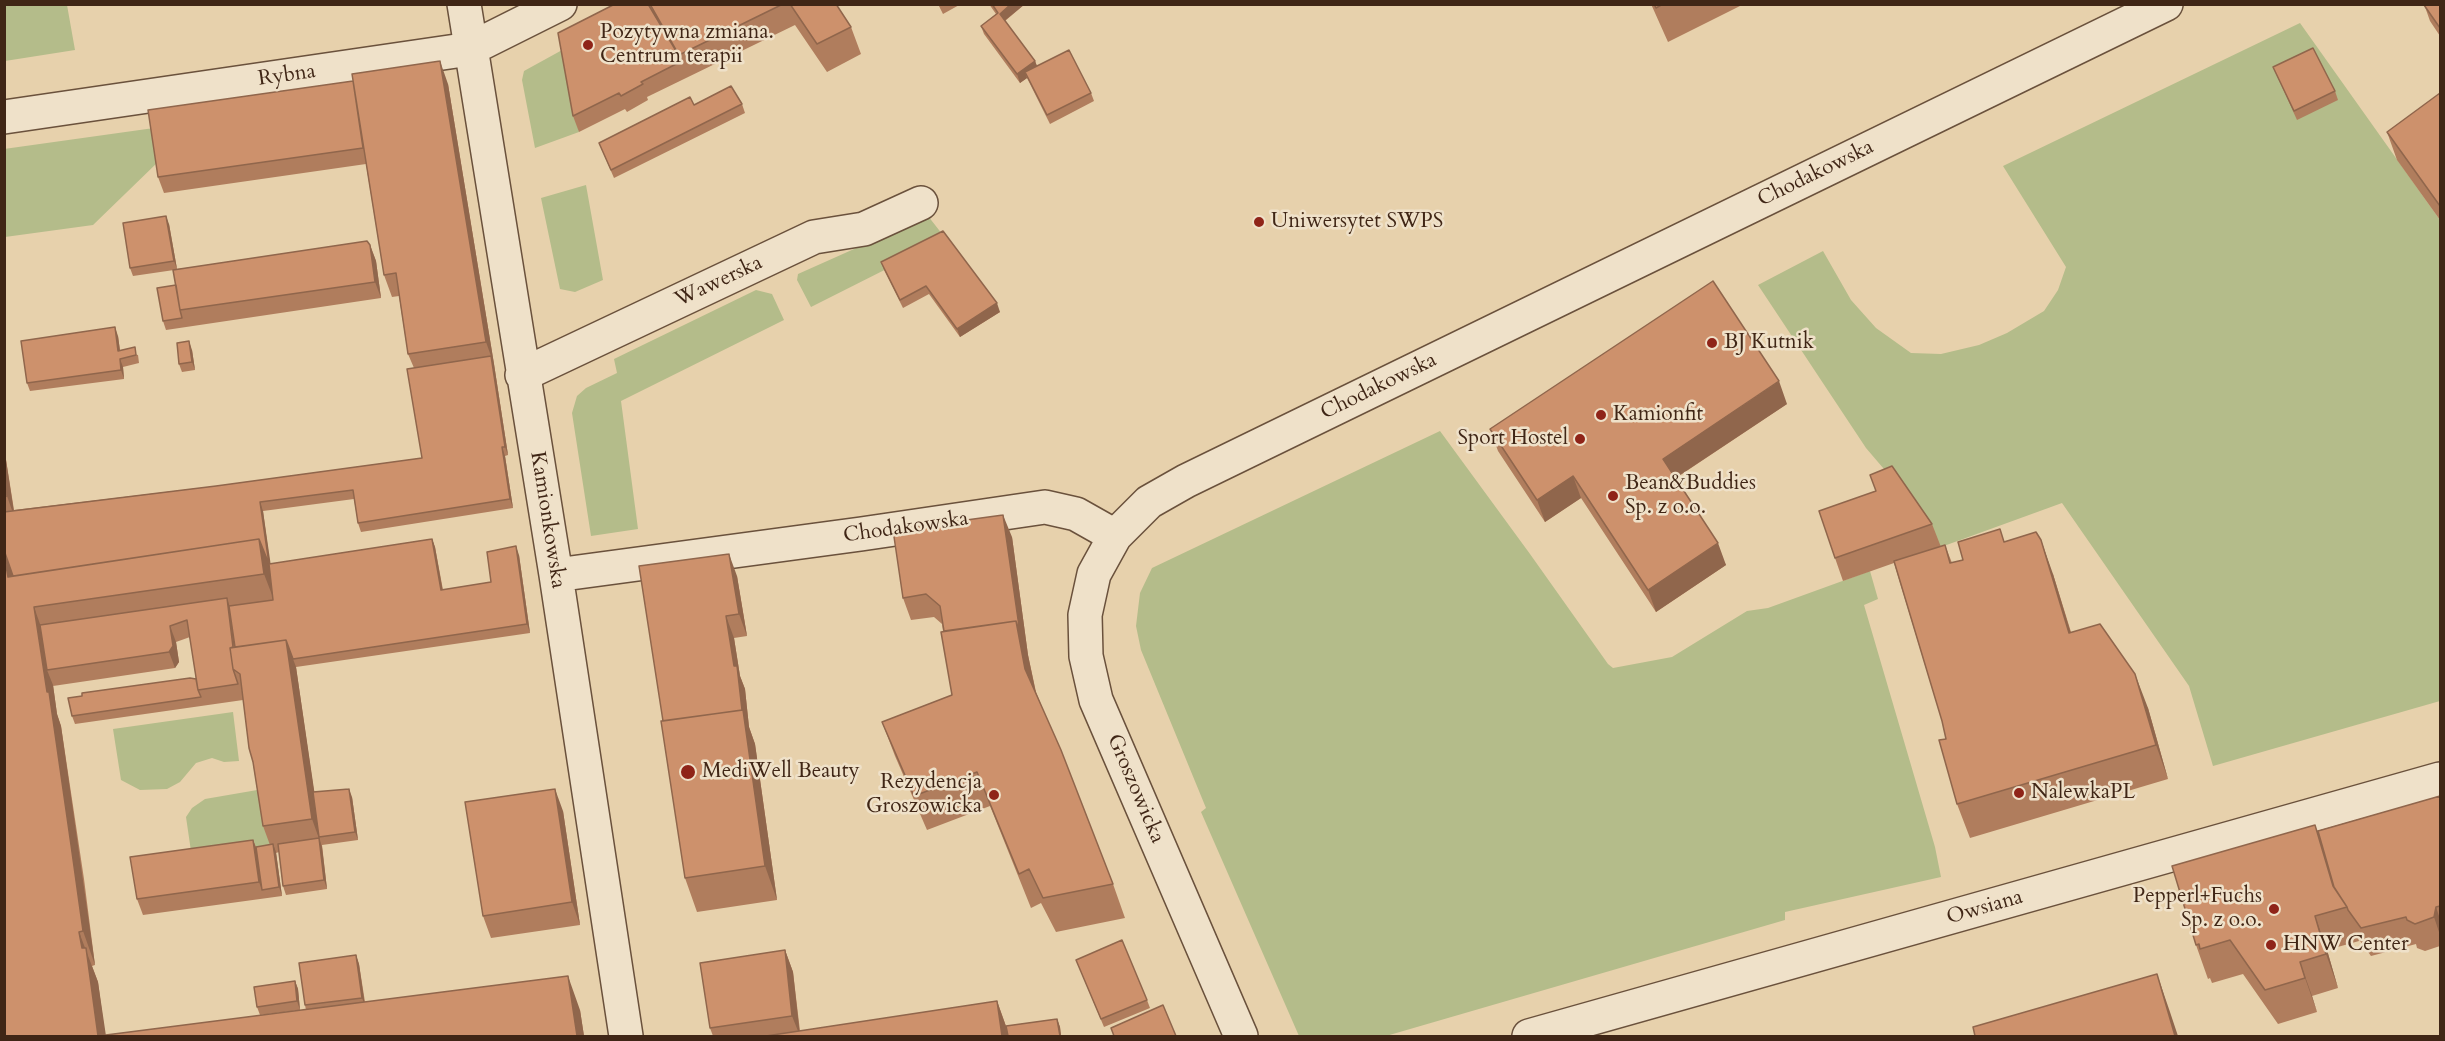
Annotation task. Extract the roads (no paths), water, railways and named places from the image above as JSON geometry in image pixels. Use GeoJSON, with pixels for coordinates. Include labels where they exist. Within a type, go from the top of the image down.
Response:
{"type":"FeatureCollection","features":[{"type":"Feature","properties":{"kind":"street","name":"Kamionkowska"},"geometry":{"type":"LineString","coordinates":[[464,4],[522,375],[556,574],[626,1036]]}},
{"type":"Feature","properties":{"kind":"street","name":"Rybna"},"geometry":{"type":"LineString","coordinates":[[4,117],[470,49],[560,4]]}},
{"type":"Feature","properties":{"kind":"street","name":"Chodakowska"},"geometry":{"type":"LineString","coordinates":[[556,574],[804,542],[1045,507],[1076,514],[1115,536],[1149,502],[1186,481],[2166,4]]}},
{"type":"Feature","properties":{"kind":"street","name":"Wawerska"},"geometry":{"type":"LineString","coordinates":[[522,375],[814,237],[864,229],[921,202]]}},
{"type":"Feature","properties":{"kind":"street","name":"Groszowicka"},"geometry":{"type":"LineString","coordinates":[[1115,536],[1094,574],[1085,615],[1086,656],[1096,700],[1241,1036]]}},
{"type":"Feature","properties":{"kind":"street","name":"Owsiana"},"geometry":{"type":"LineString","coordinates":[[1529,1036],[2440,779]]}},
{"type":"Feature","properties":{"kind":"place","name":"Pozytywna zmiana. Centrum terapii"},"geometry":{"type":"Point","coordinates":[588,45]}},
{"type":"Feature","properties":{"kind":"place","name":"Uniwersytet SWPS"},"geometry":{"type":"Point","coordinates":[1259,222]}},
{"type":"Feature","properties":{"kind":"place","name":"BJ Kutnik"},"geometry":{"type":"Point","coordinates":[1712,343]}},
{"type":"Feature","properties":{"kind":"place","name":"Kamionfit"},"geometry":{"type":"Point","coordinates":[1601,415]}},
{"type":"Feature","properties":{"kind":"place","name":"Sport Hostel"},"geometry":{"type":"Point","coordinates":[1580,439]}},
{"type":"Feature","properties":{"kind":"place","name":"Bean&Buddies Sp. z o.o."},"geometry":{"type":"Point","coordinates":[1613,496]}},
{"type":"Feature","properties":{"kind":"place","name":"MediWell Beauty"},"geometry":{"type":"Point","coordinates":[688,772]}},
{"type":"Feature","properties":{"kind":"place","name":"NalewkaPL"},"geometry":{"type":"Point","coordinates":[2019,793]}},
{"type":"Feature","properties":{"kind":"place","name":"Rezydencja Groszowicka"},"geometry":{"type":"Point","coordinates":[994,795]}},
{"type":"Feature","properties":{"kind":"place","name":"Pepperl+Fuchs Sp. z o.o."},"geometry":{"type":"Point","coordinates":[2274,909]}},
{"type":"Feature","properties":{"kind":"place","name":"HNW Center"},"geometry":{"type":"Point","coordinates":[2271,945]}}]}
